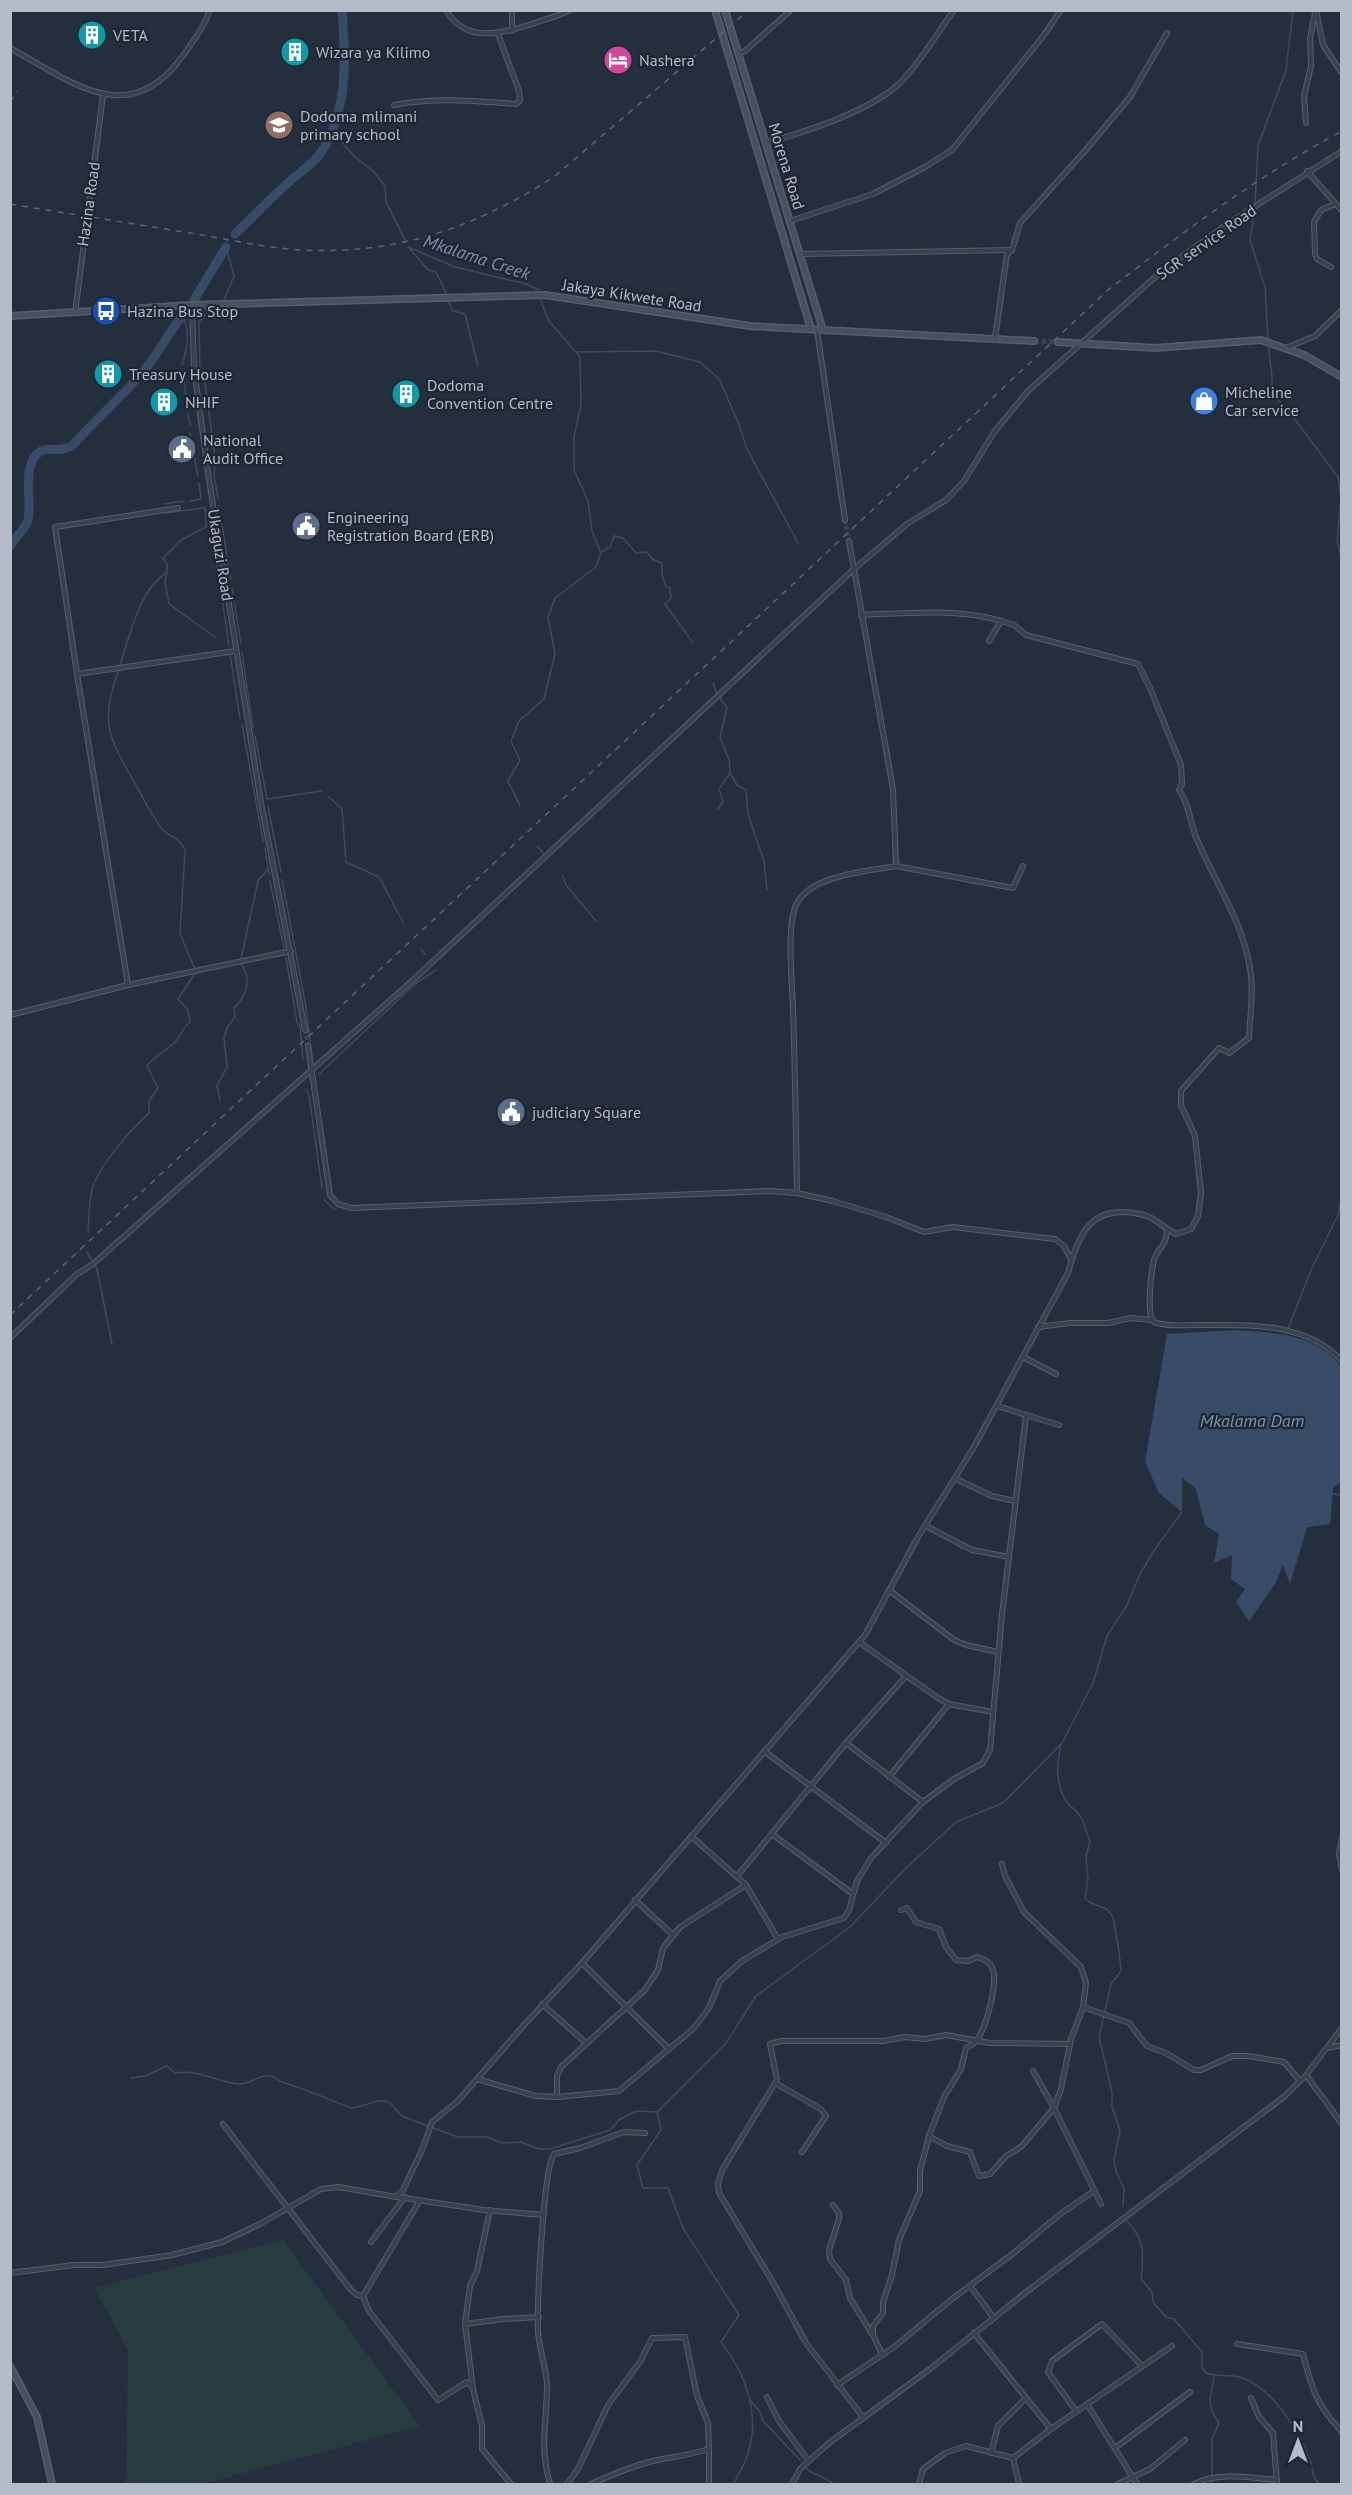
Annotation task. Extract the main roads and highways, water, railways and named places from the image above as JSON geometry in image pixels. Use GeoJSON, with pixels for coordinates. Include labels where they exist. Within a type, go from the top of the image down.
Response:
{"type":"FeatureCollection","features":[{"type":"Feature","properties":{"kind":"main road","name":"Morena Road"},"geometry":{"type":"LineString","coordinates":[[715,10],[817,330]]}},
{"type":"Feature","properties":{"kind":"main road","name":"Morena Road"},"geometry":{"type":"LineString","coordinates":[[725,10],[800,254],[817,330]]}},
{"type":"Feature","properties":{"kind":"main road","name":"Jakaya Kikwete Road"},"geometry":{"type":"LineString","coordinates":[[10,316],[192,305],[545,295],[615,304],[727,324],[1034,341]]}},
{"type":"Feature","properties":{"kind":"main road"},"geometry":{"type":"LineString","coordinates":[[1058,342],[1155,348],[1261,340],[1304,355],[1341,377]]}},
{"type":"Feature","properties":{"kind":"main road"},"geometry":{"type":"LineString","coordinates":[[10,2366],[37,2417],[52,2484]]}},
{"type":"Feature","properties":{"kind":"water","name":"Mkalama Dam"},"geometry":{"type":"Polygon","coordinates":[[[1236,1330],[1280,1334],[1307,1341],[1320,1347],[1342,1367],[1341,1482],[1333,1488],[1330,1524],[1307,1527],[1290,1584],[1283,1565],[1275,1584],[1249,1621],[1236,1602],[1245,1589],[1231,1579],[1232,1555],[1214,1563],[1219,1534],[1205,1525],[1196,1489],[1182,1478],[1182,1512],[1159,1493],[1145,1462],[1167,1334],[1236,1330]]]}},
{"type":"Feature","properties":{"kind":"waterway"},"geometry":{"type":"LineString","coordinates":[[235,234],[317,158],[329,138],[336,121],[343,85],[342,10]]}},
{"type":"Feature","properties":{"kind":"waterway"},"geometry":{"type":"LineString","coordinates":[[1255,204],[1258,146],[1286,70],[1293,10]]}},
{"type":"Feature","properties":{"kind":"waterway","name":"Mkalama Creek"},"geometry":{"type":"LineString","coordinates":[[333,132],[385,186],[386,202],[405,240]]}},
{"type":"Feature","properties":{"kind":"waterway"},"geometry":{"type":"LineString","coordinates":[[1255,209],[1250,240],[1265,287],[1268,339]]}},
{"type":"Feature","properties":{"kind":"waterway"},"geometry":{"type":"LineString","coordinates":[[224,300],[234,276],[226,247]]}},
{"type":"Feature","properties":{"kind":"waterway"},"geometry":{"type":"LineString","coordinates":[[194,300],[226,247]]}},
{"type":"Feature","properties":{"kind":"waterway","name":"Mkalama Creek"},"geometry":{"type":"LineString","coordinates":[[408,247],[455,267],[526,284],[539,290]]}},
{"type":"Feature","properties":{"kind":"waterway"},"geometry":{"type":"LineString","coordinates":[[410,249],[428,270],[436,272],[446,293]]}},
{"type":"Feature","properties":{"kind":"waterway","name":"Mkalama Creek"},"geometry":{"type":"LineString","coordinates":[[520,806],[508,781],[520,760],[511,741],[519,721],[544,699],[555,654],[548,617],[555,598],[596,567],[601,553],[592,531],[588,501],[574,470],[574,437],[581,404],[580,357],[548,320],[540,298]]}},
{"type":"Feature","properties":{"kind":"waterway"},"geometry":{"type":"LineString","coordinates":[[448,301],[453,311],[465,314],[478,366]]}},
{"type":"Feature","properties":{"kind":"waterway"},"geometry":{"type":"LineString","coordinates":[[218,498],[205,382],[200,370],[199,322],[207,314],[222,312],[223,309]]}},
{"type":"Feature","properties":{"kind":"waterway"},"geometry":{"type":"LineString","coordinates":[[10,546],[27,523],[29,516],[28,486],[34,457],[44,450],[72,446],[146,368],[186,312]]}},
{"type":"Feature","properties":{"kind":"waterway"},"geometry":{"type":"LineString","coordinates":[[182,317],[188,334],[182,365]]}},
{"type":"Feature","properties":{"kind":"waterway"},"geometry":{"type":"LineString","coordinates":[[1268,344],[1272,393],[1291,414],[1338,477],[1341,498],[1337,540],[1342,561]]}},
{"type":"Feature","properties":{"kind":"waterway"},"geometry":{"type":"LineString","coordinates":[[577,352],[655,351],[700,362],[719,379],[747,449],[798,543]]}},
{"type":"Feature","properties":{"kind":"waterway"},"geometry":{"type":"LineString","coordinates":[[183,371],[187,407]]}},
{"type":"Feature","properties":{"kind":"waterway"},"geometry":{"type":"LineString","coordinates":[[188,414],[190,425]]}},
{"type":"Feature","properties":{"kind":"waterway"},"geometry":{"type":"LineString","coordinates":[[190,433],[198,477]]}},
{"type":"Feature","properties":{"kind":"waterway"},"geometry":{"type":"LineString","coordinates":[[190,501],[201,499],[199,483]]}},
{"type":"Feature","properties":{"kind":"waterway"},"geometry":{"type":"LineString","coordinates":[[164,504],[184,501]]}},
{"type":"Feature","properties":{"kind":"waterway"},"geometry":{"type":"LineString","coordinates":[[219,506],[220,513]]}},
{"type":"Feature","properties":{"kind":"waterway"},"geometry":{"type":"LineString","coordinates":[[120,665],[142,601],[157,580],[167,572],[167,564],[163,558],[181,540],[206,527],[205,507]]}},
{"type":"Feature","properties":{"kind":"waterway"},"geometry":{"type":"LineString","coordinates":[[165,513],[204,508]]}},
{"type":"Feature","properties":{"kind":"waterway"},"geometry":{"type":"LineString","coordinates":[[206,511],[210,519],[229,646]]}},
{"type":"Feature","properties":{"kind":"waterway"},"geometry":{"type":"LineString","coordinates":[[221,519],[231,579]]}},
{"type":"Feature","properties":{"kind":"waterway","name":"Mkalama Creek"},"geometry":{"type":"LineString","coordinates":[[602,552],[610,547],[614,536],[623,538],[636,553],[647,552],[652,559],[662,563],[662,575],[666,587],[670,588],[671,598],[665,604],[693,643]]}},
{"type":"Feature","properties":{"kind":"waterway"},"geometry":{"type":"LineString","coordinates":[[167,572],[165,583],[169,604],[215,637]]}},
{"type":"Feature","properties":{"kind":"waterway"},"geometry":{"type":"LineString","coordinates":[[232,588],[241,644]]}},
{"type":"Feature","properties":{"kind":"waterway"},"geometry":{"type":"LineString","coordinates":[[242,653],[253,728]]}},
{"type":"Feature","properties":{"kind":"waterway"},"geometry":{"type":"LineString","coordinates":[[230,654],[240,718]]}},
{"type":"Feature","properties":{"kind":"waterway"},"geometry":{"type":"LineString","coordinates":[[88,1232],[91,1194],[96,1180],[116,1148],[149,1113],[149,1101],[158,1088],[147,1066],[176,1041],[190,1022],[188,1010],[178,999],[196,972],[180,934],[185,850],[180,842],[165,832],[155,819],[119,755],[110,730],[109,704],[119,670]]}},
{"type":"Feature","properties":{"kind":"waterway","name":"Mkalama Creek"},"geometry":{"type":"LineString","coordinates":[[713,683],[717,694]]}},
{"type":"Feature","properties":{"kind":"waterway"},"geometry":{"type":"LineString","coordinates":[[720,698],[727,708],[720,737],[729,760],[730,773],[737,785],[746,790],[748,814],[764,861],[767,890]]}},
{"type":"Feature","properties":{"kind":"waterway"},"geometry":{"type":"LineString","coordinates":[[242,724],[263,841]]}},
{"type":"Feature","properties":{"kind":"waterway"},"geometry":{"type":"LineString","coordinates":[[255,736],[267,799],[322,791]]}},
{"type":"Feature","properties":{"kind":"waterway","name":"Mkalama Creek"},"geometry":{"type":"LineString","coordinates":[[718,809],[723,801],[719,789],[730,773]]}},
{"type":"Feature","properties":{"kind":"waterway"},"geometry":{"type":"LineString","coordinates":[[328,796],[342,809],[346,862],[379,877],[403,922]]}},
{"type":"Feature","properties":{"kind":"waterway"},"geometry":{"type":"LineString","coordinates":[[268,807],[281,872]]}},
{"type":"Feature","properties":{"kind":"waterway","name":"Mkalama Creek"},"geometry":{"type":"LineString","coordinates":[[538,847],[544,854]]}},
{"type":"Feature","properties":{"kind":"waterway"},"geometry":{"type":"LineString","coordinates":[[265,848],[269,874]]}},
{"type":"Feature","properties":{"kind":"waterway"},"geometry":{"type":"LineString","coordinates":[[241,959],[258,881],[269,868]]}},
{"type":"Feature","properties":{"kind":"waterway"},"geometry":{"type":"LineString","coordinates":[[562,875],[566,885],[596,921]]}},
{"type":"Feature","properties":{"kind":"waterway"},"geometry":{"type":"LineString","coordinates":[[282,880],[305,1001],[312,1057]]}},
{"type":"Feature","properties":{"kind":"waterway"},"geometry":{"type":"LineString","coordinates":[[270,881],[284,948]]}},
{"type":"Feature","properties":{"kind":"waterway"},"geometry":{"type":"LineString","coordinates":[[421,949],[425,954]]}},
{"type":"Feature","properties":{"kind":"waterway"},"geometry":{"type":"LineString","coordinates":[[286,958],[297,1022],[300,1026],[303,1060]]}},
{"type":"Feature","properties":{"kind":"waterway"},"geometry":{"type":"LineString","coordinates":[[220,1100],[217,1086],[227,1067],[224,1038],[227,1028],[235,1017],[234,1008],[245,993],[247,981],[241,964]]}},
{"type":"Feature","properties":{"kind":"waterway"},"geometry":{"type":"LineString","coordinates":[[319,1074],[416,983],[436,970]]}},
{"type":"Feature","properties":{"kind":"waterway"},"geometry":{"type":"LineString","coordinates":[[306,1089],[309,1095],[322,1188]]}},
{"type":"Feature","properties":{"kind":"waterway"},"geometry":{"type":"LineString","coordinates":[[1286,1334],[1311,1270],[1338,1215],[1342,1198]]}},
{"type":"Feature","properties":{"kind":"waterway"},"geometry":{"type":"LineString","coordinates":[[324,1200],[335,1210]]}},
{"type":"Feature","properties":{"kind":"waterway"},"geometry":{"type":"LineString","coordinates":[[87,1252],[97,1269],[112,1344]]}},
{"type":"Feature","properties":{"kind":"waterway"},"geometry":{"type":"LineString","coordinates":[[1332,1494],[1342,1495]]}},
{"type":"Feature","properties":{"kind":"waterway"},"geometry":{"type":"LineString","coordinates":[[734,2484],[751,2443],[752,2412],[745,2382],[721,2342],[739,2315],[683,2228],[668,2188],[643,2188],[637,2165],[661,2130],[657,2112],[726,2043],[756,1996],[850,1927],[905,1869],[956,1822],[1003,1803],[1062,1743],[1093,1683],[1107,1636],[1127,1605],[1140,1574],[1155,1549],[1182,1512]]}},
{"type":"Feature","properties":{"kind":"waterway"},"geometry":{"type":"LineString","coordinates":[[1061,1744],[1058,1766],[1062,1794],[1081,1816],[1090,1841],[1086,1857],[1088,1879],[1085,1899],[1107,1909],[1113,1917],[1119,1951],[1121,1971],[1111,1984],[1099,2037],[1112,2092],[1112,2107],[1120,2131],[1114,2160],[1116,2172],[1124,2188],[1123,2206]]}},
{"type":"Feature","properties":{"kind":"waterway"},"geometry":{"type":"LineString","coordinates":[[131,2078],[145,2076],[167,2066],[175,2073],[200,2074],[239,2084],[272,2076],[351,2108],[386,2101],[404,2117],[458,2137],[487,2137],[502,2143],[521,2142],[539,2149],[550,2149],[610,2130],[620,2119],[637,2111],[657,2112]]}},
{"type":"Feature","properties":{"kind":"waterway"},"geometry":{"type":"LineString","coordinates":[[1126,2220],[1140,2240],[1143,2254],[1141,2279],[1152,2292],[1153,2302],[1167,2318],[1173,2318],[1202,2352],[1202,2367],[1206,2373],[1239,2377],[1262,2389],[1273,2399],[1299,2436],[1310,2460],[1314,2476],[1320,2484]]}},
{"type":"Feature","properties":{"kind":"waterway"},"geometry":{"type":"LineString","coordinates":[[1212,2484],[1212,2439],[1219,2423],[1212,2412],[1210,2400],[1214,2377]]}},
{"type":"Feature","properties":{"kind":"waterway"},"geometry":{"type":"LineString","coordinates":[[751,2401],[760,2412],[763,2421],[801,2461]]}},
{"type":"Feature","properties":{"kind":"waterway"},"geometry":{"type":"LineString","coordinates":[[806,2468],[833,2484]]}},
{"type":"Feature","properties":{"kind":"tunnel"},"geometry":{"type":"LineString","coordinates":[[1034,341],[1058,342]]}},
{"type":"Feature","properties":{"kind":"tunnel"},"geometry":{"type":"LineString","coordinates":[[845,520],[849,541]]}},
{"type":"Feature","properties":{"kind":"tunnel"},"geometry":{"type":"LineString","coordinates":[[305,1030],[308,1046]]}},
{"type":"Feature","properties":{"kind":"railway"},"geometry":{"type":"LineString","coordinates":[[10,204],[302,250],[371,248],[435,234],[496,210],[555,176],[749,10]]}},
{"type":"Feature","properties":{"kind":"railway"},"geometry":{"type":"LineString","coordinates":[[10,102],[17,91]]}},
{"type":"Feature","properties":{"kind":"railway"},"geometry":{"type":"LineString","coordinates":[[10,1315],[1108,290],[1222,206],[1311,148],[1342,131]]}},
{"type":"Feature","properties":{"kind":"place","name":"VETA"},"geometry":{"type":"Point","coordinates":[92,35]}},
{"type":"Feature","properties":{"kind":"place","name":"Wizara ya Kilimo"},"geometry":{"type":"Point","coordinates":[295,52]}},
{"type":"Feature","properties":{"kind":"place","name":"Nashera"},"geometry":{"type":"Point","coordinates":[618,60]}},
{"type":"Feature","properties":{"kind":"place","name":"Dodoma mlimani primary school"},"geometry":{"type":"Point","coordinates":[279,125]}},
{"type":"Feature","properties":{"kind":"place","name":"Hazina Bus Stop"},"geometry":{"type":"Point","coordinates":[106,311]}},
{"type":"Feature","properties":{"kind":"place","name":"Treasury House"},"geometry":{"type":"Point","coordinates":[108,374]}},
{"type":"Feature","properties":{"kind":"place","name":"Dodoma Convention Centre"},"geometry":{"type":"Point","coordinates":[406,394]}},
{"type":"Feature","properties":{"kind":"place","name":"Micheline Car service"},"geometry":{"type":"Point","coordinates":[1204,401]}},
{"type":"Feature","properties":{"kind":"place","name":"NHIF"},"geometry":{"type":"Point","coordinates":[164,402]}},
{"type":"Feature","properties":{"kind":"place","name":"National Audit Office"},"geometry":{"type":"Point","coordinates":[182,449]}},
{"type":"Feature","properties":{"kind":"place","name":"Engineering Registration Board (ERB)"},"geometry":{"type":"Point","coordinates":[306,526]}},
{"type":"Feature","properties":{"kind":"place","name":"judiciary Square"},"geometry":{"type":"Point","coordinates":[511,1112]}}]}
